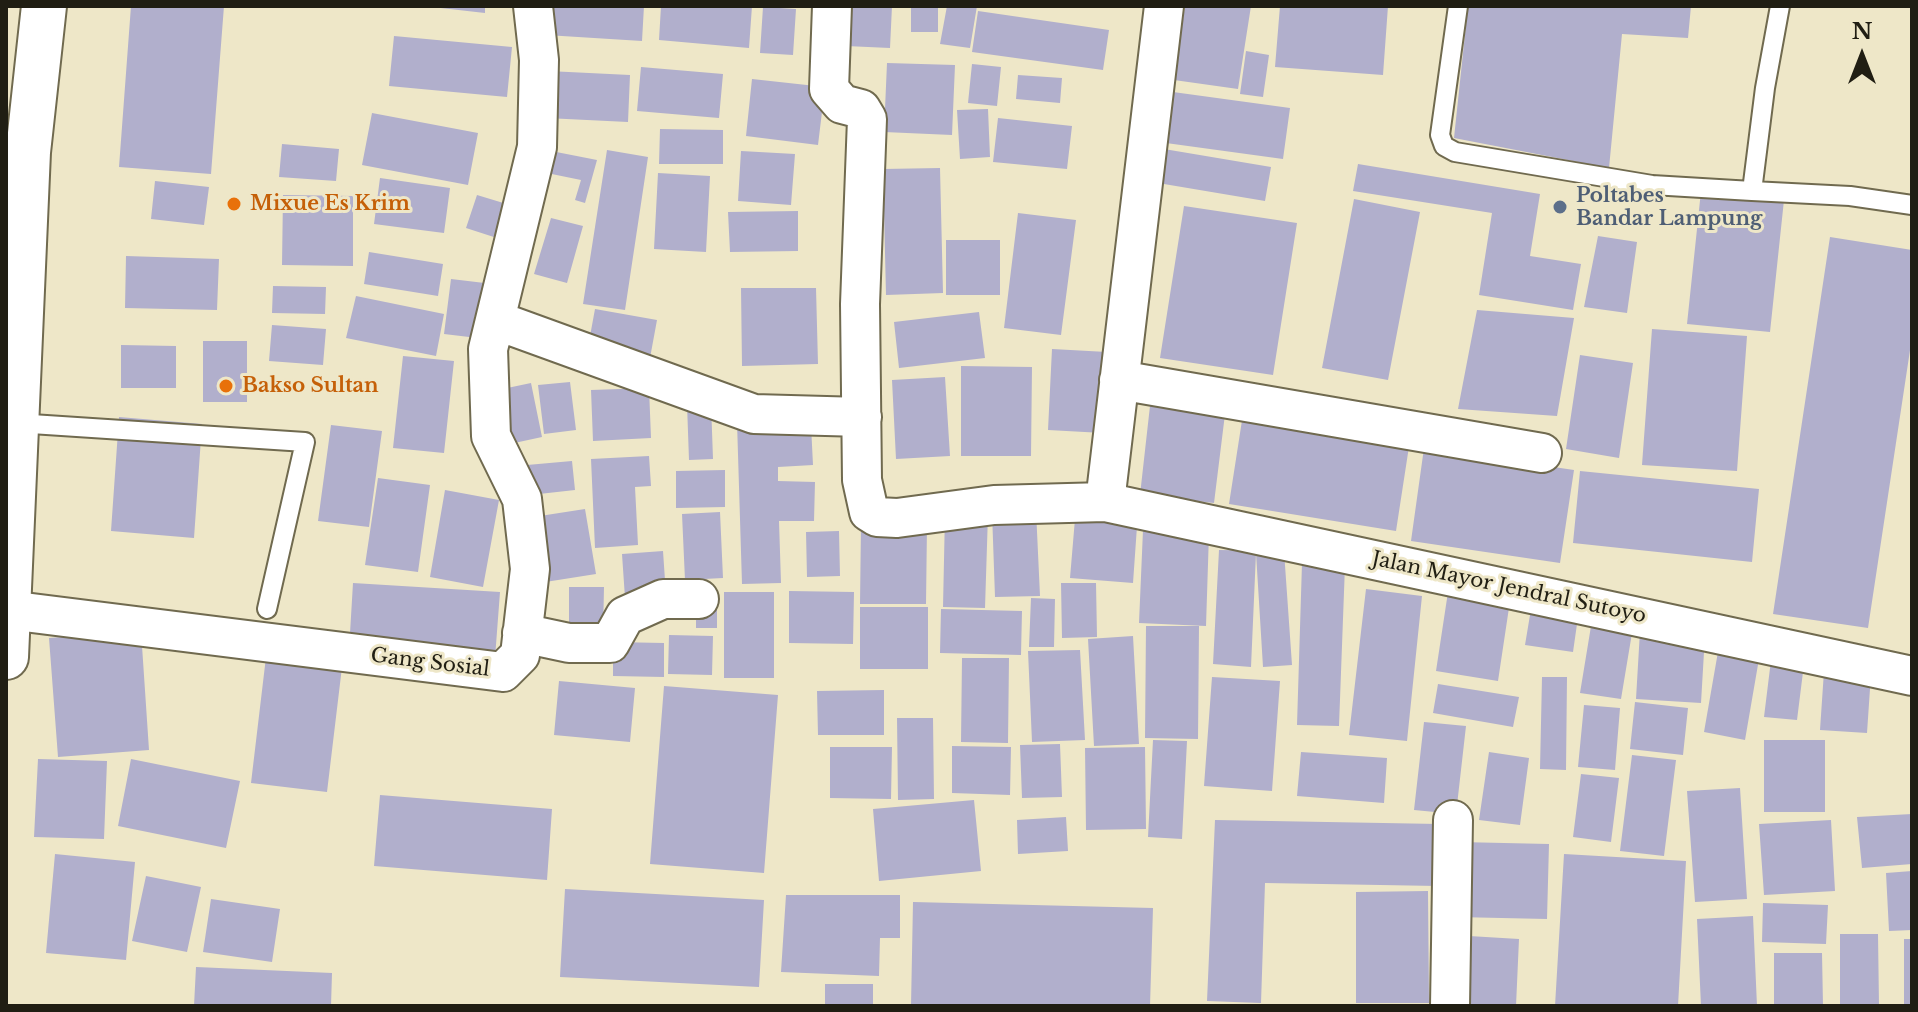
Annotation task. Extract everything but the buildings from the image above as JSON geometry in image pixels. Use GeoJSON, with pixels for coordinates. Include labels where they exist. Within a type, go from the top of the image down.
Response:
{"type":"FeatureCollection","features":[{"type":"Feature","properties":{"kind":"highway"},"geometry":{"type":"LineString","coordinates":[[6,657],[16,423],[16,214],[28,152],[44,6]]}},
{"type":"Feature","properties":{"kind":"street","name":"Gang Sosial"},"geometry":{"type":"LineString","coordinates":[[8,610],[503,672],[520,655],[530,569],[522,499],[491,436],[488,349],[537,147],[539,60],[533,6]]}},
{"type":"Feature","properties":{"kind":"street","name":"Jalan Mayor Jendral Sutoyo"},"geometry":{"type":"LineString","coordinates":[[832,6],[829,89],[842,104],[861,109],[867,119],[860,304],[864,504],[877,517],[994,505],[1105,502],[1912,676]]}},
{"type":"Feature","properties":{"kind":"street"},"geometry":{"type":"LineString","coordinates":[[1105,502],[1164,6]]}},
{"type":"Feature","properties":{"kind":"street"},"geometry":{"type":"LineString","coordinates":[[495,320],[754,414],[862,417]]}},
{"type":"Feature","properties":{"kind":"street"},"geometry":{"type":"LineString","coordinates":[[1119,380],[1542,453]]}},
{"type":"Feature","properties":{"kind":"street"},"geometry":{"type":"LineString","coordinates":[[522,633],[569,643],[610,643],[625,616],[663,599],[699,599]]}},
{"type":"Feature","properties":{"kind":"street"},"geometry":{"type":"LineString","coordinates":[[1450,1006],[1453,820]]}},
{"type":"Feature","properties":{"kind":"lane"},"geometry":{"type":"LineString","coordinates":[[1458,6],[1440,135],[1444,146],[1455,152],[1652,185],[1850,196],[1912,205]]}},
{"type":"Feature","properties":{"kind":"lane"},"geometry":{"type":"LineString","coordinates":[[1752,191],[1780,6]]}},
{"type":"Feature","properties":{"kind":"lane"},"geometry":{"type":"LineString","coordinates":[[16,423],[305,442],[267,609]]}},
{"type":"Feature","properties":{"kind":"place","name":"Mixue Es Krim"},"geometry":{"type":"Point","coordinates":[234,204]}},
{"type":"Feature","properties":{"kind":"place","name":"Poltabes Bandar Lampung"},"geometry":{"type":"Point","coordinates":[1560,207]}},
{"type":"Feature","properties":{"kind":"place","name":"Bakso Sultan"},"geometry":{"type":"Point","coordinates":[226,386]}}]}
